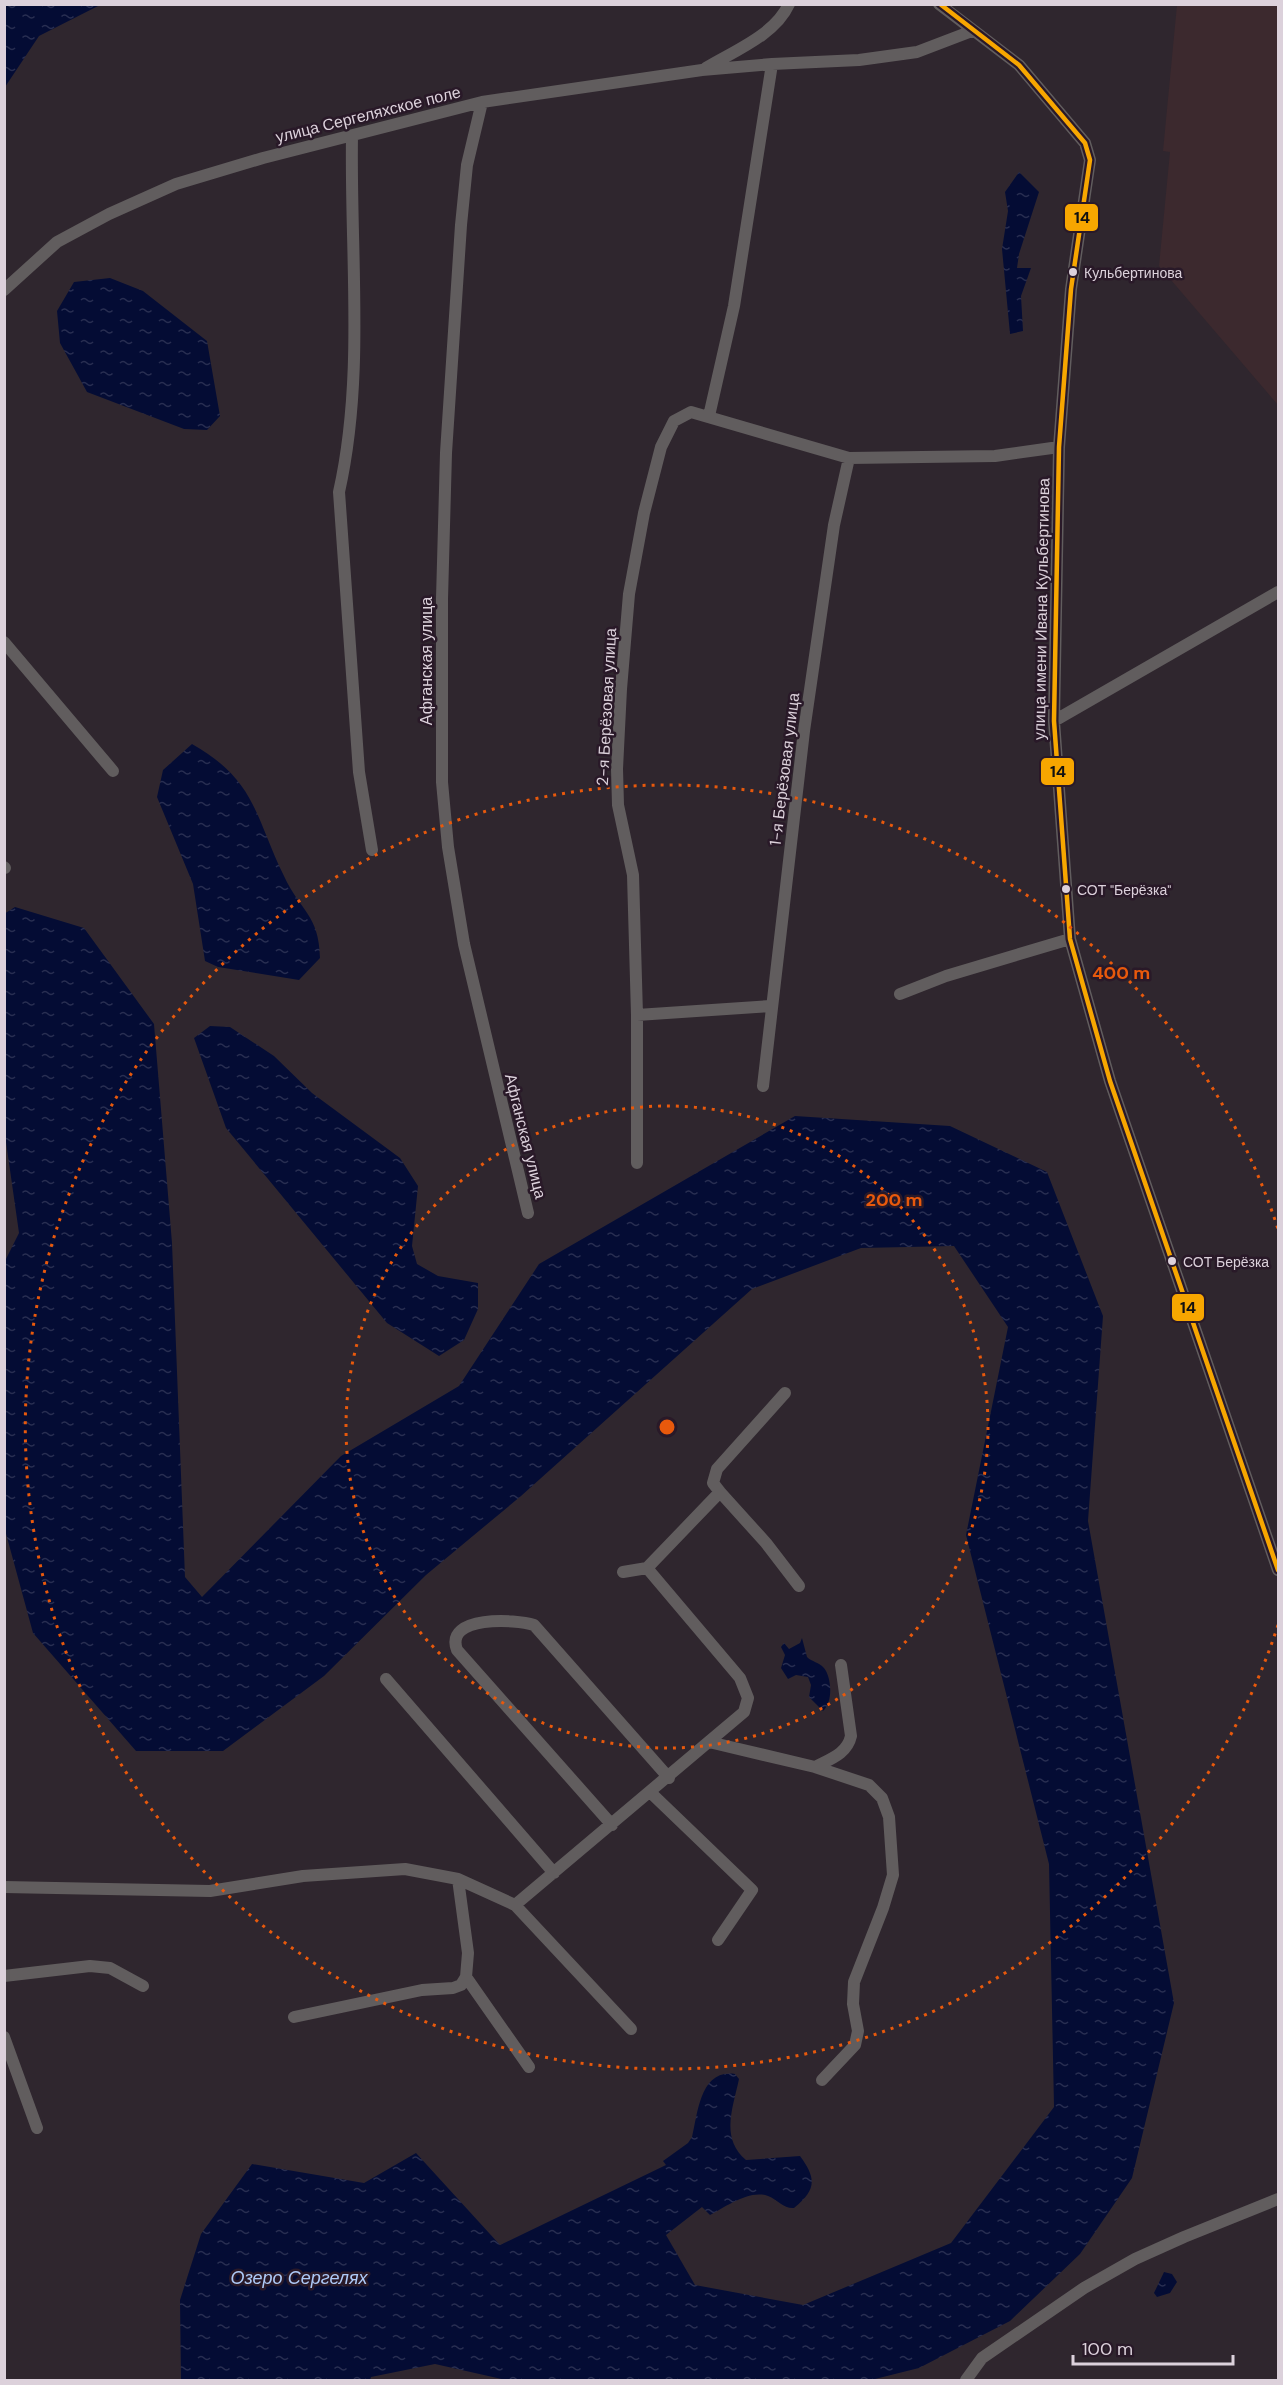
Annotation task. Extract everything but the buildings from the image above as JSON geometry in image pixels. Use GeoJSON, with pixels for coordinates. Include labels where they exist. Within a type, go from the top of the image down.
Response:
{"type":"FeatureCollection","features":[{"type":"Feature","properties":{"kind":"street"},"geometry":{"type":"LineString","coordinates":[[702,70],[770,29],[783,17],[789,4]]}},
{"type":"Feature","properties":{"kind":"street","name":"улица имени Ивана Кульбертинова"},"geometry":{"type":"LineString","coordinates":[[939,4],[1019,65],[1085,143],[1090,160],[1071,289],[1059,447],[1054,721],[1070,939],[1110,1081],[1278,1570]]}},
{"type":"Feature","properties":{"kind":"street","name":"улица Сергеляхское поле"},"geometry":{"type":"LineString","coordinates":[[4,290],[57,242],[176,184],[263,158],[482,102],[702,70],[859,60],[917,52],[972,31]]}},
{"type":"Feature","properties":{"kind":"street"},"geometry":{"type":"LineString","coordinates":[[772,64],[734,306],[709,416],[849,458],[995,456],[1059,447]]}},
{"type":"Feature","properties":{"kind":"street","name":"Афганская улица"},"geometry":{"type":"LineString","coordinates":[[482,102],[468,165],[461,225],[446,453],[442,598],[442,783],[448,847],[464,944],[528,1213]]}},
{"type":"Feature","properties":{"kind":"street"},"geometry":{"type":"LineString","coordinates":[[352,136],[353,395],[347,456],[339,492],[359,772],[372,850]]}},
{"type":"Feature","properties":{"kind":"street","name":"2-я Берёзовая улица"},"geometry":{"type":"LineString","coordinates":[[637,1163],[637,1015],[633,874],[618,805],[617,769],[629,594],[644,513],[661,447],[674,421],[682,414],[691,412],[709,416]]}},
{"type":"Feature","properties":{"kind":"street","name":"1-я Берёзовая улица"},"geometry":{"type":"LineString","coordinates":[[764,1086],[771,1006],[804,730],[834,525],[849,458]]}},
{"type":"Feature","properties":{"kind":"street"},"geometry":{"type":"LineString","coordinates":[[1054,721],[1278,592]]}},
{"type":"Feature","properties":{"kind":"street"},"geometry":{"type":"LineString","coordinates":[[4,642],[114,771]]}},
{"type":"Feature","properties":{"kind":"street"},"geometry":{"type":"LineString","coordinates":[[900,994],[946,976],[1070,939]]}},
{"type":"Feature","properties":{"kind":"street"},"geometry":{"type":"LineString","coordinates":[[637,1015],[771,1006]]}},
{"type":"Feature","properties":{"kind":"street"},"geometry":{"type":"LineString","coordinates":[[785,1393],[717,1469],[713,1484],[766,1543],[799,1586]]}},
{"type":"Feature","properties":{"kind":"street"},"geometry":{"type":"LineString","coordinates":[[622,1572],[647,1568],[720,1492]]}},
{"type":"Feature","properties":{"kind":"street"},"geometry":{"type":"LineString","coordinates":[[514,1905],[669,1778],[744,1712],[748,1698],[740,1678],[647,1568]]}},
{"type":"Feature","properties":{"kind":"street"},"geometry":{"type":"LineString","coordinates":[[612,1825],[457,1650],[454,1643],[456,1637],[472,1624],[487,1621],[522,1621],[534,1625],[669,1778]]}},
{"type":"Feature","properties":{"kind":"street"},"geometry":{"type":"LineString","coordinates":[[815,1767],[840,1754],[849,1745],[851,1736],[842,1665]]}},
{"type":"Feature","properties":{"kind":"street"},"geometry":{"type":"LineString","coordinates":[[386,1679],[554,1873]]}},
{"type":"Feature","properties":{"kind":"street"},"geometry":{"type":"LineString","coordinates":[[709,1742],[815,1767],[869,1785],[882,1798],[889,1817],[893,1875],[883,1908],[854,1982],[853,2004],[858,2031],[855,2045],[822,2080]]}},
{"type":"Feature","properties":{"kind":"street"},"geometry":{"type":"LineString","coordinates":[[650,1792],[752,1890],[718,1940]]}},
{"type":"Feature","properties":{"kind":"street"},"geometry":{"type":"LineString","coordinates":[[4,1887],[210,1891],[303,1876],[405,1869],[458,1879],[514,1905],[631,2029]]}},
{"type":"Feature","properties":{"kind":"street"},"geometry":{"type":"LineString","coordinates":[[294,2017],[422,1990],[453,1988],[461,1985],[466,1977],[468,1953],[458,1879]]}},
{"type":"Feature","properties":{"kind":"street"},"geometry":{"type":"LineString","coordinates":[[4,1976],[90,1966],[110,1968],[143,1986]]}},
{"type":"Feature","properties":{"kind":"street"},"geometry":{"type":"LineString","coordinates":[[466,1977],[529,2067]]}},
{"type":"Feature","properties":{"kind":"street"},"geometry":{"type":"LineString","coordinates":[[4,2037],[37,2128]]}},
{"type":"Feature","properties":{"kind":"street"},"geometry":{"type":"LineString","coordinates":[[966,2380],[982,2358],[1084,2288],[1135,2259],[1278,2199]]}},
{"type":"Feature","properties":{"kind":"shaded area"},"geometry":{"type":"Polygon","coordinates":[[[1177,5],[1278,5],[1278,405],[1159,266],[1170,152],[1163,151],[1177,5]]]}},
{"type":"Feature","properties":{"kind":"water"},"geometry":{"type":"Polygon","coordinates":[[[5,4],[100,5],[39,36],[5,87],[5,4]]]}},
{"type":"Feature","properties":{"kind":"water"},"geometry":{"type":"Polygon","coordinates":[[[1019,172],[1039,192],[1019,254],[1017,268],[1031,268],[1021,296],[1023,331],[1010,334],[1002,249],[1008,211],[1005,192],[1019,172]]]}},
{"type":"Feature","properties":{"kind":"water"},"geometry":{"type":"Polygon","coordinates":[[[110,278],[143,291],[207,341],[220,416],[207,430],[184,429],[87,392],[60,343],[57,311],[74,282],[110,278]]]}},
{"type":"Feature","properties":{"kind":"water"},"geometry":{"type":"Polygon","coordinates":[[[192,744],[213,758],[242,786],[290,888],[312,922],[319,943],[320,958],[299,980],[218,967],[205,961],[193,884],[157,797],[163,770],[192,744]]]}},
{"type":"Feature","properties":{"kind":"water","name":"Озеро Сергелях"},"geometry":{"type":"Polygon","coordinates":[[[15,907],[84,928],[154,1024],[172,1243],[185,1577],[202,1597],[341,1456],[459,1386],[539,1264],[795,1116],[950,1126],[1047,1172],[1103,1316],[1088,1521],[1174,2003],[1132,2178],[1080,2254],[1010,2321],[919,2368],[871,2380],[506,2380],[435,2364],[371,2377],[370,2380],[181,2380],[180,2300],[201,2234],[252,2164],[364,2183],[416,2153],[500,2245],[666,2165],[663,2161],[688,2143],[692,2137],[703,2095],[714,2078],[723,2074],[735,2074],[739,2079],[731,2122],[733,2142],[738,2151],[746,2160],[800,2156],[809,2171],[812,2184],[807,2196],[794,2208],[784,2206],[768,2196],[753,2195],[710,2215],[702,2207],[666,2235],[695,2285],[803,2305],[951,2243],[1054,2107],[1049,1864],[966,1535],[1008,1327],[954,1246],[861,1248],[752,1289],[521,1496],[426,1575],[324,1676],[223,1751],[136,1751],[33,1633],[5,1530],[5,1261],[19,1233],[4,1128],[4,914],[15,907]]]}},
{"type":"Feature","properties":{"kind":"water"},"geometry":{"type":"Polygon","coordinates":[[[210,1026],[230,1027],[274,1056],[312,1093],[400,1158],[418,1186],[412,1246],[417,1264],[438,1276],[478,1283],[478,1309],[464,1340],[439,1356],[387,1323],[226,1128],[194,1038],[210,1026]]]}},
{"type":"Feature","properties":{"kind":"water"},"geometry":{"type":"Polygon","coordinates":[[[802,1638],[807,1657],[822,1666],[829,1678],[830,1696],[823,1711],[809,1697],[811,1685],[808,1677],[796,1675],[788,1679],[781,1668],[785,1655],[781,1647],[784,1643],[789,1649],[800,1643],[802,1638]]]}},
{"type":"Feature","properties":{"kind":"water"},"geometry":{"type":"Polygon","coordinates":[[[1164,2272],[1172,2274],[1177,2282],[1170,2293],[1157,2297],[1154,2293],[1164,2272]]]}},
{"type":"Feature","properties":{"kind":"transit line","name":"14"},"geometry":{"type":"LineString","coordinates":[[940,4],[1019,65],[1085,143],[1090,160],[1071,289],[1059,447],[1054,721],[1070,939],[1110,1081],[1278,1570]]}},
{"type":"Feature","properties":{"kind":"place","name":"Кульбертинова"},"geometry":{"type":"Point","coordinates":[1073,272]}},
{"type":"Feature","properties":{"kind":"place","name":"СОТ \"Берёзка\""},"geometry":{"type":"Point","coordinates":[1066,889]}},
{"type":"Feature","properties":{"kind":"place","name":"СОТ Берёзка"},"geometry":{"type":"Point","coordinates":[1172,1261]}}]}
